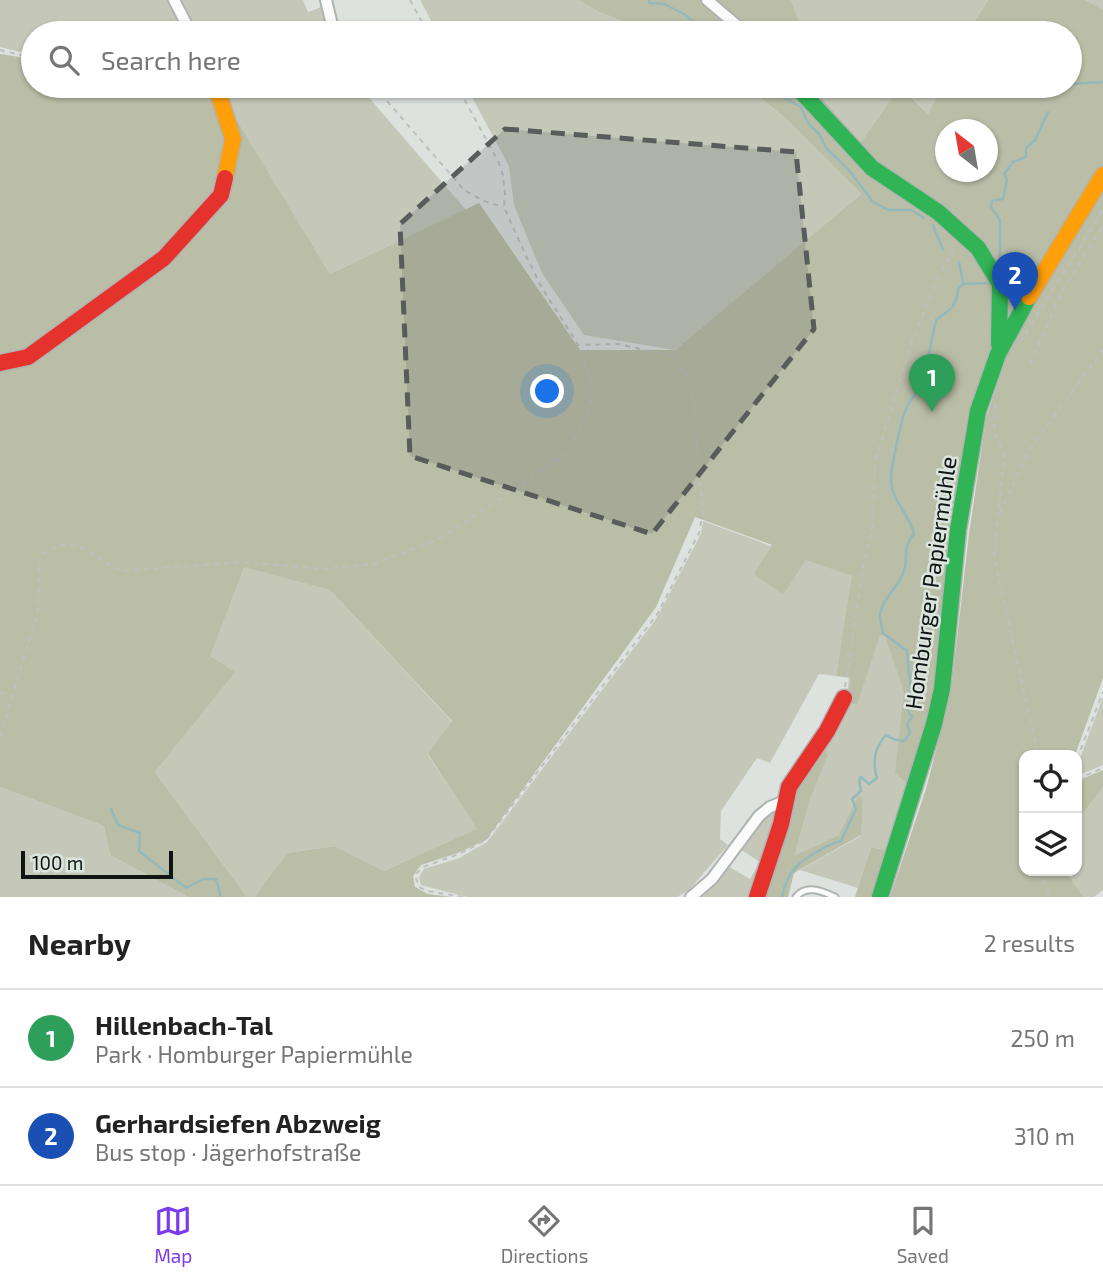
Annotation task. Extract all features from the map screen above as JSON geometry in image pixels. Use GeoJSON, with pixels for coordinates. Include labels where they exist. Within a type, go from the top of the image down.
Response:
{"type":"FeatureCollection","features":[{"type":"Feature","properties":{"kind":"street"},"geometry":{"type":"LineString","coordinates":[[174,0],[185,21]]}},
{"type":"Feature","properties":{"kind":"street"},"geometry":{"type":"LineString","coordinates":[[707,0],[732,21]]}},
{"type":"Feature","properties":{"kind":"street"},"geometry":{"type":"LineString","coordinates":[[0,362],[28,357],[163,258],[221,195],[233,139],[221,98]]}},
{"type":"Feature","properties":{"kind":"street"},"geometry":{"type":"LineString","coordinates":[[807,98],[872,168],[938,212],[978,248],[1000,284],[998,354]]}},
{"type":"Feature","properties":{"kind":"street"},"geometry":{"type":"LineString","coordinates":[[998,354],[1017,317],[1103,175]]}},
{"type":"Feature","properties":{"kind":"street","name":"Homburger Papiermühle"},"geometry":{"type":"LineString","coordinates":[[880,897],[934,724],[942,689],[958,530],[978,411],[998,354]]}},
{"type":"Feature","properties":{"kind":"street"},"geometry":{"type":"LineString","coordinates":[[757,897],[763,872],[782,823],[791,784],[837,718],[844,698]]}},
{"type":"Feature","properties":{"kind":"street"},"geometry":{"type":"LineString","coordinates":[[691,897],[712,879],[759,816],[770,807],[785,801]]}},
{"type":"Feature","properties":{"kind":"lane"},"geometry":{"type":"LineString","coordinates":[[796,897],[805,889],[813,889],[835,897]]}},
{"type":"Feature","properties":{"kind":"path"},"geometry":{"type":"LineString","coordinates":[[410,0],[421,21]]}},
{"type":"Feature","properties":{"kind":"path"},"geometry":{"type":"LineString","coordinates":[[0,50],[21,55]]}},
{"type":"Feature","properties":{"kind":"path"},"geometry":{"type":"LineString","coordinates":[[384,98],[464,190],[484,201],[504,207]]}},
{"type":"Feature","properties":{"kind":"path"},"geometry":{"type":"LineString","coordinates":[[0,737],[38,611],[40,556],[50,548],[70,544],[91,550],[109,565],[122,571],[243,562],[321,569],[374,564],[439,539],[568,453],[591,406],[590,381],[579,345],[542,288],[504,207],[503,175],[498,160],[464,98]]}},
{"type":"Feature","properties":{"kind":"path"},"geometry":{"type":"LineString","coordinates":[[1017,345],[1103,210]]}},
{"type":"Feature","properties":{"kind":"path"},"geometry":{"type":"LineString","coordinates":[[1030,364],[1062,291],[1103,226]]}},
{"type":"Feature","properties":{"kind":"path"},"geometry":{"type":"LineString","coordinates":[[844,698],[864,562],[872,531],[875,463],[913,338],[935,283],[961,231]]}},
{"type":"Feature","properties":{"kind":"path"},"geometry":{"type":"LineString","coordinates":[[463,897],[427,891],[419,887],[415,875],[423,867],[459,854],[485,840],[658,613],[699,533],[703,512],[692,383],[673,356],[619,344],[579,345]]}},
{"type":"Feature","properties":{"kind":"path"},"geometry":{"type":"LineString","coordinates":[[998,517],[1030,449],[1103,350]]}},
{"type":"Feature","properties":{"kind":"path"},"geometry":{"type":"LineString","coordinates":[[995,403],[994,430],[1004,455],[994,557],[1037,750]]}},
{"type":"Feature","properties":{"kind":"path"},"geometry":{"type":"LineString","coordinates":[[1080,750],[1103,692]]}},
{"type":"Feature","properties":{"kind":"path"},"geometry":{"type":"LineString","coordinates":[[0,693],[11,694]]}},
{"type":"Feature","properties":{"kind":"path"},"geometry":{"type":"LineString","coordinates":[[1082,777],[1103,768]]}},
{"type":"Feature","properties":{"kind":"path"},"geometry":{"type":"LineString","coordinates":[[1042,876],[1049,897]]}},
{"type":"Feature","properties":{"kind":"highlighted area"},"geometry":{"type":"Polygon","coordinates":[[[505,129],[796,152],[814,329],[652,534],[410,456],[400,224],[505,129]]]}},
{"type":"Feature","properties":{"kind":"green space"},"geometry":{"type":"Polygon","coordinates":[[[0,0],[171,0],[181,21],[21,21],[21,52],[0,47],[0,0]]]}},
{"type":"Feature","properties":{"kind":"green space"},"geometry":{"type":"Polygon","coordinates":[[[178,0],[303,0],[308,12],[324,6],[327,21],[189,21],[178,0]]]}},
{"type":"Feature","properties":{"kind":"green space"},"geometry":{"type":"Polygon","coordinates":[[[420,0],[578,0],[623,21],[431,21],[420,0]]]}},
{"type":"Feature","properties":{"kind":"green space"},"geometry":{"type":"Polygon","coordinates":[[[578,0],[791,0],[799,21],[623,21],[578,0]]]}},
{"type":"Feature","properties":{"kind":"green space"},"geometry":{"type":"Polygon","coordinates":[[[791,0],[988,0],[975,21],[799,21],[791,0]]]}},
{"type":"Feature","properties":{"kind":"green space"},"geometry":{"type":"Polygon","coordinates":[[[988,0],[1084,0],[1103,10],[1103,678],[1077,750],[1019,750],[1019,876],[1069,876],[1083,897],[890,897],[926,789],[951,692],[969,534],[986,419],[999,379],[987,375],[939,687],[909,785],[895,773],[904,692],[885,636],[880,635],[857,705],[848,702],[851,678],[836,676],[852,576],[806,560],[783,595],[754,574],[772,545],[695,517],[656,607],[486,840],[421,865],[413,876],[415,887],[428,894],[452,897],[254,897],[287,853],[335,846],[384,871],[477,829],[428,754],[452,721],[330,590],[244,567],[210,656],[235,672],[155,772],[247,897],[188,897],[110,855],[104,826],[0,787],[0,54],[21,57],[21,98],[224,98],[330,274],[479,203],[580,350],[675,350],[861,194],[784,117],[761,98],[822,98],[861,142],[892,98],[912,98],[928,114],[936,98],[1082,98],[1082,21],[975,21],[988,0]]]}},
{"type":"Feature","properties":{"kind":"green space"},"geometry":{"type":"Polygon","coordinates":[[[1039,0],[1103,0],[1103,169],[988,354],[921,755],[889,851],[871,847],[858,888],[800,870],[861,836],[839,835],[794,857],[785,802],[847,698],[849,677],[985,182],[998,182],[998,125],[1048,98],[1082,98],[1082,21],[1059,21],[1039,0]]]}},
{"type":"Feature","properties":{"kind":"green space"},"geometry":{"type":"Polygon","coordinates":[[[224,98],[369,98],[466,210],[330,274],[224,98]]]}},
{"type":"Feature","properties":{"kind":"green space"},"geometry":{"type":"Polygon","coordinates":[[[472,98],[761,98],[784,117],[861,194],[675,350],[584,335],[542,273],[514,205],[509,166],[472,98]]]}},
{"type":"Feature","properties":{"kind":"green space"},"geometry":{"type":"Polygon","coordinates":[[[822,98],[892,98],[861,142],[822,98]]]}},
{"type":"Feature","properties":{"kind":"green space"},"geometry":{"type":"Polygon","coordinates":[[[913,98],[936,98],[928,114],[913,98]]]}},
{"type":"Feature","properties":{"kind":"green space"},"geometry":{"type":"Polygon","coordinates":[[[703,521],[853,576],[836,676],[819,674],[770,763],[757,758],[721,811],[720,839],[728,845],[689,890],[677,897],[467,897],[421,885],[419,877],[424,869],[459,858],[487,842],[656,619],[701,534],[703,521]]]}},
{"type":"Feature","properties":{"kind":"green space"},"geometry":{"type":"Polygon","coordinates":[[[243,566],[330,590],[452,722],[428,755],[478,830],[384,871],[335,846],[287,853],[254,897],[247,897],[155,772],[234,672],[209,656],[243,566]]]}},
{"type":"Feature","properties":{"kind":"green space"},"geometry":{"type":"Polygon","coordinates":[[[1103,697],[1103,765],[1082,774],[1082,753],[1103,697]]]}},
{"type":"Feature","properties":{"kind":"green space"},"geometry":{"type":"Polygon","coordinates":[[[820,748],[828,754],[810,799],[794,856],[839,835],[858,796],[863,798],[861,835],[794,873],[788,897],[762,897],[788,801],[820,748]]]}},
{"type":"Feature","properties":{"kind":"green space"},"geometry":{"type":"Polygon","coordinates":[[[1103,770],[1103,787],[1082,814],[1082,813],[1082,779],[1103,770]]]}},
{"type":"Feature","properties":{"kind":"green space"},"geometry":{"type":"Polygon","coordinates":[[[0,787],[104,826],[110,855],[188,897],[0,897],[0,787]]]}},
{"type":"Feature","properties":{"kind":"green space"},"geometry":{"type":"Polygon","coordinates":[[[1103,787],[1103,890],[1094,897],[1083,897],[1069,876],[1082,876],[1082,814],[1103,787]]]}},
{"type":"Feature","properties":{"kind":"green space"},"geometry":{"type":"Polygon","coordinates":[[[781,808],[755,897],[696,897],[726,865],[750,879],[760,862],[740,849],[771,810],[781,808]]]}},
{"type":"Feature","properties":{"kind":"green space"},"geometry":{"type":"Polygon","coordinates":[[[871,847],[889,851],[874,897],[855,897],[871,847]]]}},
{"type":"Feature","properties":{"kind":"waterway"},"geometry":{"type":"LineString","coordinates":[[649,0],[650,3],[664,4],[693,21]]}},
{"type":"Feature","properties":{"kind":"waterway"},"geometry":{"type":"LineString","coordinates":[[1082,83],[1103,82]]}},
{"type":"Feature","properties":{"kind":"waterway"},"geometry":{"type":"LineString","coordinates":[[784,98],[801,107],[808,123],[820,135],[826,148],[849,170],[873,202],[888,210],[911,210],[924,218]]}},
{"type":"Feature","properties":{"kind":"waterway"},"geometry":{"type":"LineString","coordinates":[[1000,270],[1000,220],[991,207],[992,201],[1003,199],[1007,179],[1004,174],[1013,162],[1026,157],[1026,148],[1035,140],[1048,112]]}},
{"type":"Feature","properties":{"kind":"waterway"},"geometry":{"type":"LineString","coordinates":[[933,225],[943,250]]}},
{"type":"Feature","properties":{"kind":"waterway"},"geometry":{"type":"LineString","coordinates":[[959,262],[963,283]]}},
{"type":"Feature","properties":{"kind":"waterway"},"geometry":{"type":"LineString","coordinates":[[782,897],[790,874],[800,864],[812,854],[841,841],[856,809],[852,799],[861,791],[859,780],[861,777],[869,784],[877,778],[875,755],[882,740],[886,735],[904,741],[910,733],[907,724],[912,717],[906,705],[911,693],[907,651],[883,633],[880,618],[883,605],[904,570],[908,544],[914,534],[894,494],[891,479],[893,465],[904,415],[918,390],[918,370],[928,358],[936,320],[952,307],[958,289],[963,284],[989,283]]}},
{"type":"Feature","properties":{"kind":"waterway"},"geometry":{"type":"LineString","coordinates":[[111,809],[118,825],[140,833],[139,851],[186,888],[203,879],[216,879],[221,897]]}},
{"type":"Feature","properties":{"kind":"traffic: fast"},"geometry":{"type":"LineString","coordinates":[[807,98],[872,168],[938,212],[978,248],[1000,284],[999,344]]}},
{"type":"Feature","properties":{"kind":"traffic: fast"},"geometry":{"type":"LineString","coordinates":[[880,897],[934,724],[942,689],[958,530],[978,411],[998,354],[1029,297]]}},
{"type":"Feature","properties":{"kind":"traffic: slow"},"geometry":{"type":"LineString","coordinates":[[220,98],[233,139],[225,178]]}},
{"type":"Feature","properties":{"kind":"traffic: slow"},"geometry":{"type":"LineString","coordinates":[[1029,297],[1103,175]]}},
{"type":"Feature","properties":{"kind":"traffic: jam"},"geometry":{"type":"LineString","coordinates":[[0,363],[28,357],[164,258],[221,195],[225,178]]}},
{"type":"Feature","properties":{"kind":"traffic: jam"},"geometry":{"type":"LineString","coordinates":[[757,897],[781,824],[789,787],[827,731],[844,698]]}},
{"type":"Feature","properties":{"kind":"place","name":"Gerhardsiefen Abzweig"},"geometry":{"type":"Point","coordinates":[1015,310]}},
{"type":"Feature","properties":{"kind":"place","name":"Hillenbach-Tal"},"geometry":{"type":"Point","coordinates":[932,412]}}]}
